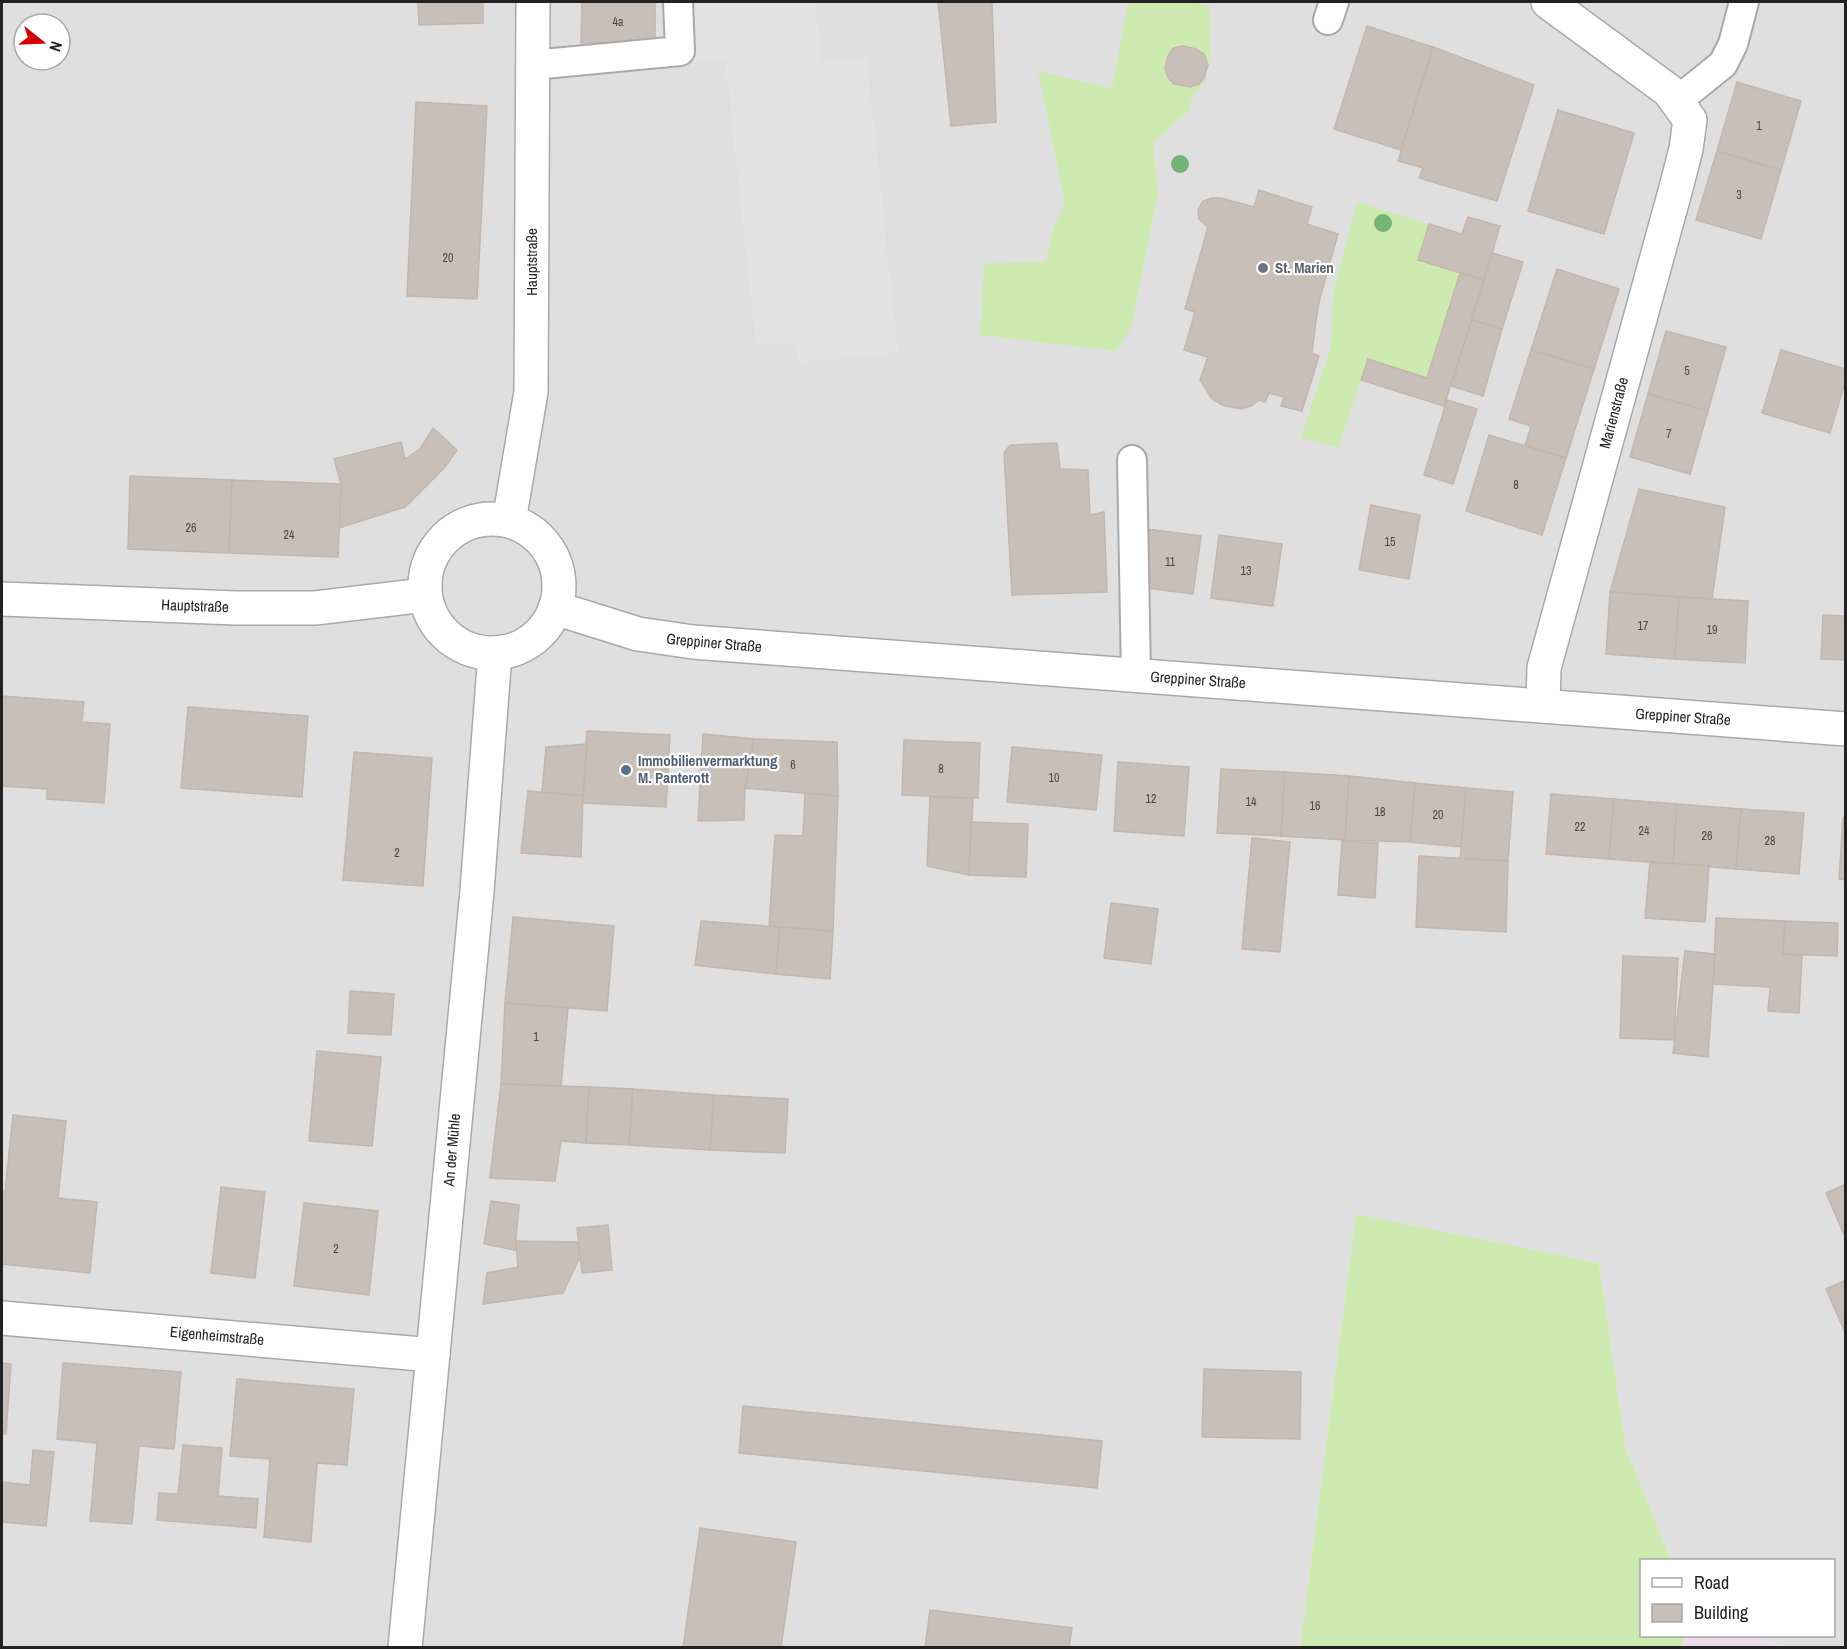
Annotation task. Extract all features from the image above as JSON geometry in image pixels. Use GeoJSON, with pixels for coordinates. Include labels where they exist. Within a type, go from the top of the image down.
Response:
{"type":"FeatureCollection","features":[{"type":"Feature","properties":{"kind":"street","name":"Hauptstraße"},"geometry":{"type":"LineString","coordinates":[[509,520],[531,392],[533,2]]}},
{"type":"Feature","properties":{"kind":"street"},"geometry":{"type":"LineString","coordinates":[[1548,2],[1669,91],[1683,111]]}},
{"type":"Feature","properties":{"kind":"street","name":"Marienstraße"},"geometry":{"type":"LineString","coordinates":[[1543,706],[1544,668],[1686,149],[1683,111]]}},
{"type":"Feature","properties":{"kind":"street"},"geometry":{"type":"LineString","coordinates":[[476,520],[509,520],[529,529],[546,544],[556,564],[558,597],[551,619],[537,637],[517,648],[495,653],[482,653],[459,645],[449,638],[433,619],[425,596],[425,573],[433,552],[456,528],[476,520]]}},
{"type":"Feature","properties":{"kind":"street","name":"Hauptstraße"},"geometry":{"type":"LineString","coordinates":[[2,599],[236,608],[315,608],[425,596]]}},
{"type":"Feature","properties":{"kind":"street","name":"Greppiner Straße"},"geometry":{"type":"LineString","coordinates":[[555,608],[638,634],[693,642],[1845,729]]}},
{"type":"Feature","properties":{"kind":"street","name":"An der Mühle"},"geometry":{"type":"LineString","coordinates":[[405,1647],[477,891],[495,653]]}},
{"type":"Feature","properties":{"kind":"street","name":"Eigenheimstraße"},"geometry":{"type":"LineString","coordinates":[[2,1318],[433,1355]]}},
{"type":"Feature","properties":{"kind":"lane"},"geometry":{"type":"LineString","coordinates":[[533,65],[680,51],[678,2]]}},
{"type":"Feature","properties":{"kind":"lane"},"geometry":{"type":"LineString","coordinates":[[1683,111],[1723,64],[1733,44],[1744,2]]}},
{"type":"Feature","properties":{"kind":"lane"},"geometry":{"type":"LineString","coordinates":[[1132,459],[1136,675]]}},
{"type":"Feature","properties":{"kind":"shaded area"},"geometry":{"type":"Polygon","coordinates":[[[2,2],[1845,2],[1845,1647],[1785,1647],[1761,1637],[1835,1637],[1835,1559],[1671,1559],[1626,1448],[1599,1263],[1356,1215],[1300,1647],[2,1648],[2,2]]]}},
{"type":"Feature","properties":{"kind":"shaded area"},"geometry":{"type":"Polygon","coordinates":[[[664,2],[815,2],[822,63],[867,58],[898,352],[798,363],[796,342],[756,346],[725,60],[664,66],[664,2]]]}},
{"type":"Feature","properties":{"kind":"shaded area"},"geometry":{"type":"Polygon","coordinates":[[[1684,1637],[1761,1637],[1785,1647],[1682,1648],[1684,1637]]]}},
{"type":"Feature","properties":{"kind":"green space"},"geometry":{"type":"Polygon","coordinates":[[[1128,2],[1190,2],[1209,6],[1211,46],[1205,81],[1192,96],[1189,111],[1153,143],[1158,192],[1131,329],[1116,351],[980,335],[984,263],[1046,262],[1053,228],[1065,203],[1038,71],[1112,88],[1128,2]]]}},
{"type":"Feature","properties":{"kind":"green space"},"geometry":{"type":"Polygon","coordinates":[[[1357,202],[1429,224],[1418,260],[1460,273],[1427,378],[1368,360],[1338,448],[1301,437],[1331,346],[1333,293],[1357,202]]]}},
{"type":"Feature","properties":{"kind":"green space"},"geometry":{"type":"Polygon","coordinates":[[[1356,1214],[1599,1263],[1626,1448],[1671,1559],[1640,1559],[1640,1637],[1684,1637],[1682,1647],[1300,1647],[1356,1214]]]}},
{"type":"Feature","properties":{"kind":"building"},"geometry":{"type":"Polygon","coordinates":[[[418,2],[483,2],[483,23],[419,25],[418,2]]]}},
{"type":"Feature","properties":{"kind":"building"},"geometry":{"type":"Polygon","coordinates":[[[582,2],[655,2],[655,43],[581,43],[582,2]]]}},
{"type":"Feature","properties":{"kind":"building"},"geometry":{"type":"Polygon","coordinates":[[[938,2],[992,2],[996,122],[951,126],[938,2]]]}},
{"type":"Feature","properties":{"kind":"building"},"geometry":{"type":"Polygon","coordinates":[[[1367,26],[1433,47],[1401,150],[1334,129],[1367,26]]]}},
{"type":"Feature","properties":{"kind":"building"},"geometry":{"type":"Polygon","coordinates":[[[1183,46],[1196,49],[1204,54],[1208,65],[1204,78],[1199,84],[1190,87],[1174,84],[1165,69],[1168,56],[1173,48],[1183,46]]]}},
{"type":"Feature","properties":{"kind":"building"},"geometry":{"type":"Polygon","coordinates":[[[1433,47],[1534,85],[1497,201],[1419,178],[1423,168],[1398,161],[1433,47]]]}},
{"type":"Feature","properties":{"kind":"building"},"geometry":{"type":"Polygon","coordinates":[[[1737,82],[1801,101],[1781,170],[1717,151],[1737,82]]]}},
{"type":"Feature","properties":{"kind":"building"},"geometry":{"type":"Polygon","coordinates":[[[416,102],[487,106],[477,299],[407,296],[416,102]]]}},
{"type":"Feature","properties":{"kind":"building"},"geometry":{"type":"Polygon","coordinates":[[[1558,110],[1634,133],[1604,234],[1528,211],[1558,110]]]}},
{"type":"Feature","properties":{"kind":"building"},"geometry":{"type":"Polygon","coordinates":[[[1717,151],[1781,170],[1761,239],[1696,220],[1717,151]]]}},
{"type":"Feature","properties":{"kind":"building","name":"St. Marien"},"geometry":{"type":"Polygon","coordinates":[[[1259,190],[1312,207],[1307,224],[1338,234],[1316,320],[1312,353],[1319,356],[1302,411],[1281,406],[1284,397],[1269,393],[1265,402],[1259,400],[1241,409],[1222,405],[1212,399],[1200,380],[1208,357],[1184,350],[1195,312],[1185,309],[1208,227],[1199,219],[1198,210],[1203,201],[1211,198],[1221,198],[1254,207],[1259,190]]]}},
{"type":"Feature","properties":{"kind":"building"},"geometry":{"type":"Polygon","coordinates":[[[1468,217],[1500,226],[1484,280],[1418,260],[1429,224],[1462,234],[1468,217]]]}},
{"type":"Feature","properties":{"kind":"building"},"geometry":{"type":"Polygon","coordinates":[[[1492,253],[1523,262],[1502,329],[1472,320],[1492,253]]]}},
{"type":"Feature","properties":{"kind":"building"},"geometry":{"type":"Polygon","coordinates":[[[1557,269],[1619,289],[1594,369],[1531,350],[1557,269]]]}},
{"type":"Feature","properties":{"kind":"building"},"geometry":{"type":"Polygon","coordinates":[[[1460,273],[1484,280],[1444,406],[1361,380],[1368,359],[1427,378],[1460,273]]]}},
{"type":"Feature","properties":{"kind":"building"},"geometry":{"type":"Polygon","coordinates":[[[1472,320],[1502,329],[1483,396],[1451,386],[1472,320]]]}},
{"type":"Feature","properties":{"kind":"building"},"geometry":{"type":"Polygon","coordinates":[[[1666,331],[1726,347],[1708,411],[1648,394],[1666,331]]]}},
{"type":"Feature","properties":{"kind":"building"},"geometry":{"type":"Polygon","coordinates":[[[1531,350],[1594,369],[1566,458],[1525,446],[1531,426],[1509,419],[1531,350]]]}},
{"type":"Feature","properties":{"kind":"building"},"geometry":{"type":"Polygon","coordinates":[[[1781,350],[1846,369],[1846,379],[1830,433],[1762,413],[1781,350]]]}},
{"type":"Feature","properties":{"kind":"building"},"geometry":{"type":"Polygon","coordinates":[[[1648,394],[1708,411],[1690,474],[1630,457],[1648,394]]]}},
{"type":"Feature","properties":{"kind":"building"},"geometry":{"type":"Polygon","coordinates":[[[1447,400],[1477,409],[1453,484],[1424,475],[1447,400]]]}},
{"type":"Feature","properties":{"kind":"building"},"geometry":{"type":"Polygon","coordinates":[[[433,428],[457,450],[445,467],[405,507],[339,528],[341,484],[334,459],[401,442],[405,459],[420,449],[433,428]]]}},
{"type":"Feature","properties":{"kind":"building"},"geometry":{"type":"Polygon","coordinates":[[[1489,435],[1566,458],[1542,535],[1466,511],[1489,435]]]}},
{"type":"Feature","properties":{"kind":"building"},"geometry":{"type":"Polygon","coordinates":[[[1057,443],[1060,469],[1088,470],[1090,515],[1104,512],[1107,592],[1012,595],[1004,453],[1010,445],[1057,443]]]}},
{"type":"Feature","properties":{"kind":"building"},"geometry":{"type":"Polygon","coordinates":[[[130,476],[232,480],[229,553],[128,549],[130,476]]]}},
{"type":"Feature","properties":{"kind":"building"},"geometry":{"type":"Polygon","coordinates":[[[232,480],[341,484],[338,557],[229,553],[232,480]]]}},
{"type":"Feature","properties":{"kind":"building"},"geometry":{"type":"Polygon","coordinates":[[[1639,489],[1725,507],[1712,599],[1610,592],[1639,489]]]}},
{"type":"Feature","properties":{"kind":"building"},"geometry":{"type":"Polygon","coordinates":[[[1371,505],[1420,515],[1409,579],[1359,570],[1371,505]]]}},
{"type":"Feature","properties":{"kind":"building"},"geometry":{"type":"Polygon","coordinates":[[[1147,529],[1201,536],[1193,594],[1139,587],[1147,529]]]}},
{"type":"Feature","properties":{"kind":"building"},"geometry":{"type":"Polygon","coordinates":[[[1219,535],[1282,544],[1273,606],[1211,598],[1219,535]]]}},
{"type":"Feature","properties":{"kind":"building"},"geometry":{"type":"Polygon","coordinates":[[[1610,592],[1679,597],[1675,659],[1606,654],[1610,592]]]}},
{"type":"Feature","properties":{"kind":"building"},"geometry":{"type":"Polygon","coordinates":[[[1679,597],[1748,601],[1745,663],[1675,659],[1679,597]]]}},
{"type":"Feature","properties":{"kind":"building"},"geometry":{"type":"Polygon","coordinates":[[[1823,615],[1846,616],[1846,660],[1821,659],[1823,615]]]}},
{"type":"Feature","properties":{"kind":"building"},"geometry":{"type":"Polygon","coordinates":[[[2,696],[84,702],[82,722],[110,724],[104,803],[47,799],[47,789],[2,786],[2,696]]]}},
{"type":"Feature","properties":{"kind":"building"},"geometry":{"type":"Polygon","coordinates":[[[188,707],[308,716],[302,797],[181,788],[188,707]]]}},
{"type":"Feature","properties":{"kind":"building","name":"Immobilienvermarktung M. Panterott"},"geometry":{"type":"Polygon","coordinates":[[[587,731],[670,735],[666,807],[582,803],[587,731]]]}},
{"type":"Feature","properties":{"kind":"building"},"geometry":{"type":"Polygon","coordinates":[[[703,734],[754,739],[745,788],[744,820],[698,821],[703,734]]]}},
{"type":"Feature","properties":{"kind":"building"},"geometry":{"type":"Polygon","coordinates":[[[754,739],[837,742],[838,796],[745,788],[754,739]]]}},
{"type":"Feature","properties":{"kind":"building"},"geometry":{"type":"Polygon","coordinates":[[[904,740],[980,743],[978,798],[902,795],[904,740]]]}},
{"type":"Feature","properties":{"kind":"building"},"geometry":{"type":"Polygon","coordinates":[[[587,744],[583,796],[542,792],[546,747],[587,744]]]}},
{"type":"Feature","properties":{"kind":"building"},"geometry":{"type":"Polygon","coordinates":[[[1012,747],[1102,755],[1096,810],[1007,802],[1012,747]]]}},
{"type":"Feature","properties":{"kind":"building"},"geometry":{"type":"Polygon","coordinates":[[[354,752],[432,758],[423,886],[343,880],[354,752]]]}},
{"type":"Feature","properties":{"kind":"building"},"geometry":{"type":"Polygon","coordinates":[[[1118,762],[1189,767],[1184,836],[1114,831],[1118,762]]]}},
{"type":"Feature","properties":{"kind":"building"},"geometry":{"type":"Polygon","coordinates":[[[1221,769],[1285,772],[1281,836],[1217,833],[1221,769]]]}},
{"type":"Feature","properties":{"kind":"building"},"geometry":{"type":"Polygon","coordinates":[[[1285,772],[1349,776],[1345,840],[1281,836],[1285,772]]]}},
{"type":"Feature","properties":{"kind":"building"},"geometry":{"type":"Polygon","coordinates":[[[1349,776],[1415,783],[1410,842],[1345,840],[1349,776]]]}},
{"type":"Feature","properties":{"kind":"building"},"geometry":{"type":"Polygon","coordinates":[[[1415,783],[1466,788],[1461,847],[1410,842],[1415,783]]]}},
{"type":"Feature","properties":{"kind":"building"},"geometry":{"type":"Polygon","coordinates":[[[1466,788],[1513,792],[1508,861],[1460,860],[1466,788]]]}},
{"type":"Feature","properties":{"kind":"building"},"geometry":{"type":"Polygon","coordinates":[[[528,791],[583,796],[581,857],[521,853],[528,791]]]}},
{"type":"Feature","properties":{"kind":"building"},"geometry":{"type":"Polygon","coordinates":[[[805,793],[838,796],[833,931],[769,927],[775,835],[803,836],[805,793]]]}},
{"type":"Feature","properties":{"kind":"building"},"geometry":{"type":"Polygon","coordinates":[[[1551,794],[1614,799],[1609,859],[1546,854],[1551,794]]]}},
{"type":"Feature","properties":{"kind":"building"},"geometry":{"type":"Polygon","coordinates":[[[930,797],[973,799],[969,875],[927,866],[930,797]]]}},
{"type":"Feature","properties":{"kind":"building"},"geometry":{"type":"Polygon","coordinates":[[[1614,799],[1677,804],[1673,864],[1609,859],[1614,799]]]}},
{"type":"Feature","properties":{"kind":"building"},"geometry":{"type":"Polygon","coordinates":[[[1677,804],[1741,809],[1736,869],[1673,864],[1677,804]]]}},
{"type":"Feature","properties":{"kind":"building"},"geometry":{"type":"Polygon","coordinates":[[[1741,809],[1804,813],[1799,874],[1736,869],[1741,809]]]}},
{"type":"Feature","properties":{"kind":"building"},"geometry":{"type":"Polygon","coordinates":[[[1843,818],[1846,818],[1846,880],[1839,879],[1843,818]]]}},
{"type":"Feature","properties":{"kind":"building"},"geometry":{"type":"Polygon","coordinates":[[[971,822],[1028,824],[1026,877],[969,875],[971,822]]]}},
{"type":"Feature","properties":{"kind":"building"},"geometry":{"type":"Polygon","coordinates":[[[1252,838],[1290,842],[1280,952],[1242,949],[1252,838]]]}},
{"type":"Feature","properties":{"kind":"building"},"geometry":{"type":"Polygon","coordinates":[[[1342,841],[1378,843],[1375,898],[1338,895],[1342,841]]]}},
{"type":"Feature","properties":{"kind":"building"},"geometry":{"type":"Polygon","coordinates":[[[1419,856],[1508,861],[1506,932],[1416,927],[1419,856]]]}},
{"type":"Feature","properties":{"kind":"building"},"geometry":{"type":"Polygon","coordinates":[[[1650,862],[1709,866],[1705,922],[1645,918],[1650,862]]]}},
{"type":"Feature","properties":{"kind":"building"},"geometry":{"type":"Polygon","coordinates":[[[1111,903],[1158,909],[1151,964],[1104,958],[1111,903]]]}},
{"type":"Feature","properties":{"kind":"building"},"geometry":{"type":"Polygon","coordinates":[[[513,917],[614,926],[607,1011],[505,1003],[513,917]]]}},
{"type":"Feature","properties":{"kind":"building"},"geometry":{"type":"Polygon","coordinates":[[[1716,918],[1785,921],[1783,954],[1802,955],[1799,1013],[1768,1011],[1770,987],[1713,984],[1716,918]]]}},
{"type":"Feature","properties":{"kind":"building"},"geometry":{"type":"Polygon","coordinates":[[[701,921],[780,927],[776,974],[695,965],[701,921]]]}},
{"type":"Feature","properties":{"kind":"building"},"geometry":{"type":"Polygon","coordinates":[[[1785,921],[1838,923],[1837,956],[1783,954],[1785,921]]]}},
{"type":"Feature","properties":{"kind":"building"},"geometry":{"type":"Polygon","coordinates":[[[780,927],[833,931],[830,979],[776,974],[780,927]]]}},
{"type":"Feature","properties":{"kind":"building"},"geometry":{"type":"Polygon","coordinates":[[[1685,951],[1715,954],[1708,1057],[1673,1053],[1685,951]]]}},
{"type":"Feature","properties":{"kind":"building"},"geometry":{"type":"Polygon","coordinates":[[[1623,956],[1678,958],[1674,1040],[1620,1038],[1623,956]]]}},
{"type":"Feature","properties":{"kind":"building"},"geometry":{"type":"Polygon","coordinates":[[[350,991],[394,994],[391,1035],[348,1033],[350,991]]]}},
{"type":"Feature","properties":{"kind":"building"},"geometry":{"type":"Polygon","coordinates":[[[505,1003],[568,1008],[561,1086],[501,1084],[505,1003]]]}},
{"type":"Feature","properties":{"kind":"building"},"geometry":{"type":"Polygon","coordinates":[[[317,1051],[381,1057],[372,1146],[309,1141],[317,1051]]]}},
{"type":"Feature","properties":{"kind":"building"},"geometry":{"type":"Polygon","coordinates":[[[501,1084],[589,1087],[586,1143],[561,1141],[555,1181],[490,1178],[501,1084]]]}},
{"type":"Feature","properties":{"kind":"building"},"geometry":{"type":"Polygon","coordinates":[[[589,1087],[633,1089],[629,1145],[586,1143],[589,1087]]]}},
{"type":"Feature","properties":{"kind":"building"},"geometry":{"type":"Polygon","coordinates":[[[633,1089],[714,1095],[710,1150],[629,1145],[633,1089]]]}},
{"type":"Feature","properties":{"kind":"building"},"geometry":{"type":"Polygon","coordinates":[[[714,1095],[788,1099],[785,1153],[710,1150],[714,1095]]]}},
{"type":"Feature","properties":{"kind":"building"},"geometry":{"type":"Polygon","coordinates":[[[13,1115],[66,1121],[58,1198],[97,1202],[90,1273],[2,1264],[2,1192],[5,1192],[13,1115]]]}},
{"type":"Feature","properties":{"kind":"building"},"geometry":{"type":"Polygon","coordinates":[[[1846,1184],[1846,1239],[1826,1193],[1846,1184]]]}},
{"type":"Feature","properties":{"kind":"building"},"geometry":{"type":"Polygon","coordinates":[[[221,1187],[265,1192],[255,1278],[211,1273],[221,1187]]]}},
{"type":"Feature","properties":{"kind":"building"},"geometry":{"type":"Polygon","coordinates":[[[491,1201],[519,1205],[515,1250],[484,1244],[491,1201]]]}},
{"type":"Feature","properties":{"kind":"building"},"geometry":{"type":"Polygon","coordinates":[[[304,1203],[378,1211],[369,1295],[294,1286],[304,1203]]]}},
{"type":"Feature","properties":{"kind":"building"},"geometry":{"type":"Polygon","coordinates":[[[608,1225],[612,1270],[582,1273],[577,1228],[608,1225]]]}},
{"type":"Feature","properties":{"kind":"building"},"geometry":{"type":"Polygon","coordinates":[[[516,1241],[578,1242],[580,1257],[563,1293],[483,1304],[487,1273],[518,1267],[516,1241]]]}},
{"type":"Feature","properties":{"kind":"building"},"geometry":{"type":"Polygon","coordinates":[[[1846,1280],[1846,1329],[1844,1330],[1826,1289],[1846,1280]]]}},
{"type":"Feature","properties":{"kind":"building"},"geometry":{"type":"Polygon","coordinates":[[[2,1363],[11,1364],[6,1434],[2,1433],[2,1363]]]}},
{"type":"Feature","properties":{"kind":"building"},"geometry":{"type":"Polygon","coordinates":[[[63,1363],[181,1372],[174,1449],[139,1446],[132,1524],[90,1521],[97,1443],[57,1439],[63,1363]]]}},
{"type":"Feature","properties":{"kind":"building"},"geometry":{"type":"Polygon","coordinates":[[[1204,1369],[1301,1372],[1300,1439],[1202,1437],[1204,1369]]]}},
{"type":"Feature","properties":{"kind":"building"},"geometry":{"type":"Polygon","coordinates":[[[237,1379],[354,1389],[347,1465],[317,1463],[311,1542],[264,1537],[270,1459],[230,1456],[237,1379]]]}},
{"type":"Feature","properties":{"kind":"building"},"geometry":{"type":"Polygon","coordinates":[[[743,1406],[1102,1441],[1097,1488],[739,1453],[743,1406]]]}},
{"type":"Feature","properties":{"kind":"building"},"geometry":{"type":"Polygon","coordinates":[[[183,1445],[222,1448],[218,1496],[258,1499],[256,1528],[157,1520],[159,1493],[178,1494],[183,1445]]]}},
{"type":"Feature","properties":{"kind":"building"},"geometry":{"type":"Polygon","coordinates":[[[33,1450],[54,1452],[46,1526],[2,1522],[2,1482],[30,1485],[33,1450]]]}},
{"type":"Feature","properties":{"kind":"building"},"geometry":{"type":"Polygon","coordinates":[[[700,1528],[796,1542],[781,1648],[683,1648],[700,1528]]]}},
{"type":"Feature","properties":{"kind":"building"},"geometry":{"type":"Polygon","coordinates":[[[930,1610],[1072,1628],[1069,1648],[925,1648],[930,1610]]]}},
{"type":"Feature","properties":{"kind":"place","name":"St. Marien"},"geometry":{"type":"Point","coordinates":[1263,268]}},
{"type":"Feature","properties":{"kind":"place","name":"Immobilienvermarktung M. Panterott"},"geometry":{"type":"Point","coordinates":[626,770]}}]}
